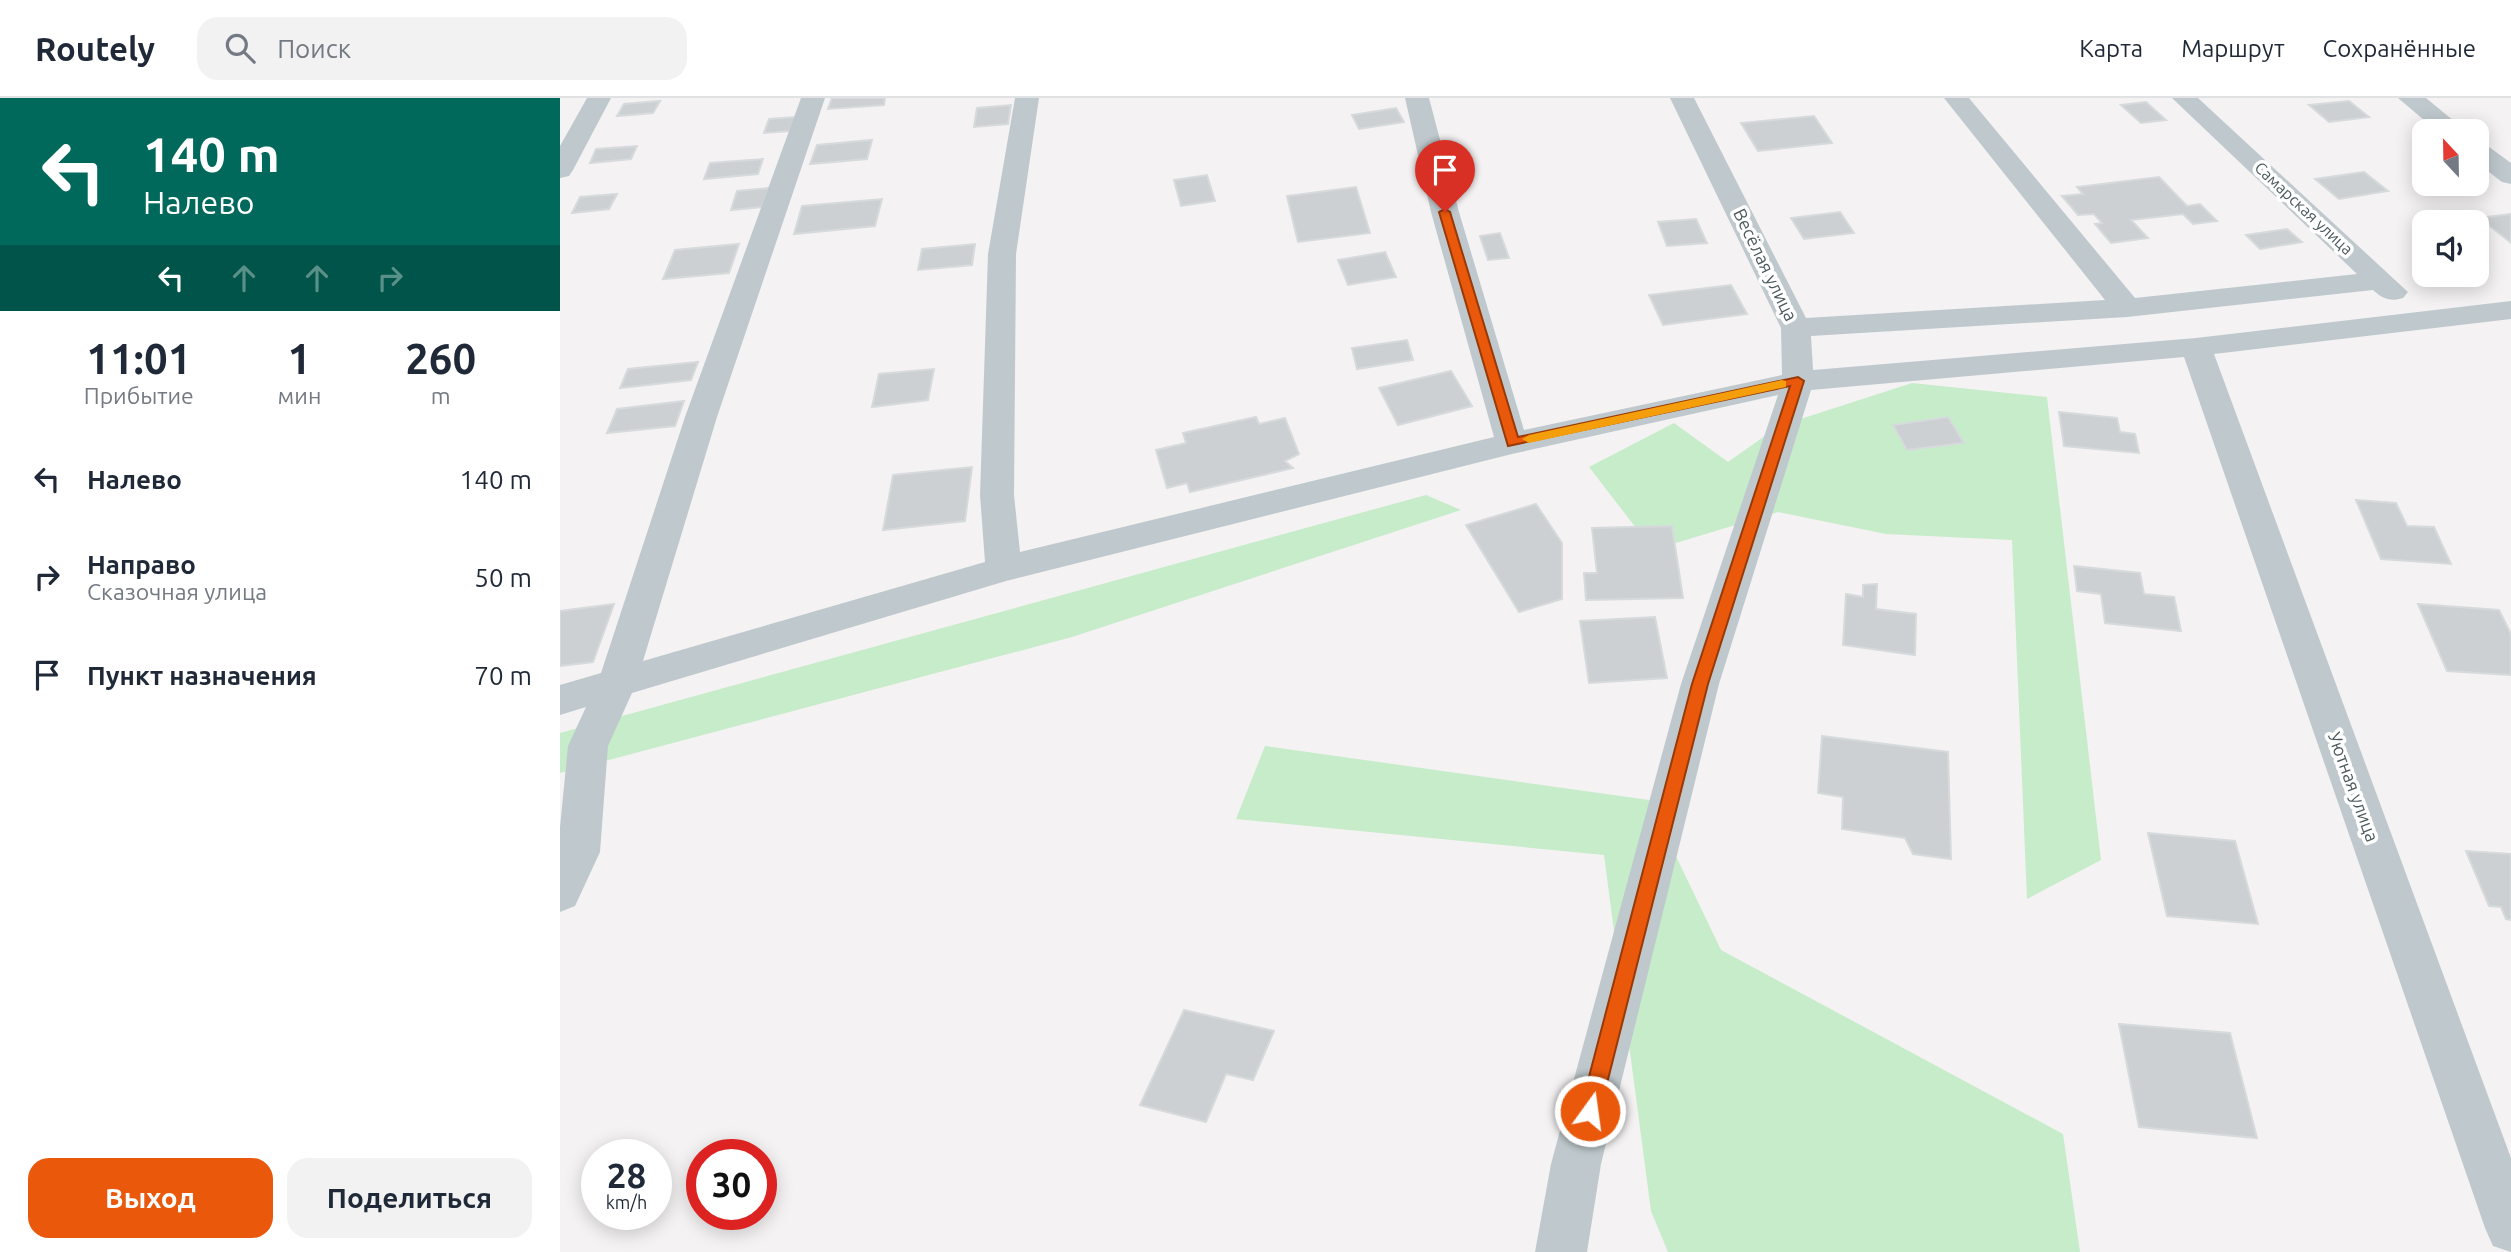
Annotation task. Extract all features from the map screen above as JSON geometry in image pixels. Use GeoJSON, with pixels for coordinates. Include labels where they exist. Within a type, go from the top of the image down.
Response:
{"type":"FeatureCollection","features":[{"type":"Feature","properties":{"kind":"street"},"geometry":{"type":"LineString","coordinates":[[560,170],[599,98]]}},
{"type":"Feature","properties":{"kind":"street"},"geometry":{"type":"LineString","coordinates":[[560,893],[579,852],[588,746],[617,683],[701,417],[813,98]]}},
{"type":"Feature","properties":{"kind":"street"},"geometry":{"type":"LineString","coordinates":[[1004,569],[997,495],[1002,254],[1027,98]]}},
{"type":"Feature","properties":{"kind":"street"},"geometry":{"type":"LineString","coordinates":[[1417,98],[1445,212],[1512,443]]}},
{"type":"Feature","properties":{"kind":"street","name":"Весёлая улица"},"geometry":{"type":"LineString","coordinates":[[1560,1252],[1576,1164],[1700,684],[1798,381],[1796,328],[1682,98]]}},
{"type":"Feature","properties":{"kind":"street"},"geometry":{"type":"LineString","coordinates":[[1956,98],[2127,308]]}},
{"type":"Feature","properties":{"kind":"street","name":"Самарская улица"},"geometry":{"type":"LineString","coordinates":[[2184,98],[2423,320]]}},
{"type":"Feature","properties":{"kind":"street"},"geometry":{"type":"LineString","coordinates":[[2410,98],[2437,119]]}},
{"type":"Feature","properties":{"kind":"street"},"geometry":{"type":"LineString","coordinates":[[2489,159],[2511,176]]}},
{"type":"Feature","properties":{"kind":"street"},"geometry":{"type":"LineString","coordinates":[[1796,328],[2127,308],[2381,280]]}},
{"type":"Feature","properties":{"kind":"street"},"geometry":{"type":"LineString","coordinates":[[560,700],[1004,569],[1512,443],[1798,381],[2196,347],[2511,310]]}},
{"type":"Feature","properties":{"kind":"street","name":"Уютная улица"},"geometry":{"type":"LineString","coordinates":[[2196,347],[2511,1228]]}},
{"type":"Feature","properties":{"kind":"green space"},"geometry":{"type":"Polygon","coordinates":[[[1912,383],[2047,397],[2101,860],[2027,899],[2012,540],[1886,534],[1778,512],[1653,550],[1589,467],[1674,423],[1728,462],[1779,426],[1912,383]]]}},
{"type":"Feature","properties":{"kind":"green space"},"geometry":{"type":"Polygon","coordinates":[[[1426,495],[1461,510],[1072,637],[560,773],[560,733],[1426,495]]]}},
{"type":"Feature","properties":{"kind":"green space"},"geometry":{"type":"Polygon","coordinates":[[[1265,746],[1649,800],[1721,950],[2063,1134],[2080,1252],[1668,1252],[1651,1211],[1604,855],[1236,819],[1265,746]]]}},
{"type":"Feature","properties":{"kind":"building"},"geometry":{"type":"Polygon","coordinates":[[[832,98],[885,98],[884,105],[828,109],[832,98]]]}},
{"type":"Feature","properties":{"kind":"building"},"geometry":{"type":"Polygon","coordinates":[[[660,101],[653,113],[617,116],[624,104],[660,101]]]}},
{"type":"Feature","properties":{"kind":"building"},"geometry":{"type":"Polygon","coordinates":[[[2349,101],[2369,117],[2329,122],[2309,105],[2349,101]]]}},
{"type":"Feature","properties":{"kind":"building"},"geometry":{"type":"Polygon","coordinates":[[[2146,102],[2166,120],[2141,123],[2121,105],[2146,102]]]}},
{"type":"Feature","properties":{"kind":"building"},"geometry":{"type":"Polygon","coordinates":[[[1011,105],[1008,124],[974,127],[977,108],[1011,105]]]}},
{"type":"Feature","properties":{"kind":"building"},"geometry":{"type":"Polygon","coordinates":[[[1396,108],[1404,122],[1359,129],[1352,115],[1396,108]]]}},
{"type":"Feature","properties":{"kind":"building"},"geometry":{"type":"Polygon","coordinates":[[[1814,116],[1832,143],[1758,151],[1741,123],[1814,116]]]}},
{"type":"Feature","properties":{"kind":"building"},"geometry":{"type":"Polygon","coordinates":[[[795,117],[790,131],[764,133],[769,119],[795,117]]]}},
{"type":"Feature","properties":{"kind":"building"},"geometry":{"type":"Polygon","coordinates":[[[872,140],[867,159],[810,164],[817,145],[872,140]]]}},
{"type":"Feature","properties":{"kind":"building"},"geometry":{"type":"Polygon","coordinates":[[[637,146],[631,159],[590,163],[596,149],[637,146]]]}},
{"type":"Feature","properties":{"kind":"building"},"geometry":{"type":"Polygon","coordinates":[[[763,159],[758,174],[704,179],[710,163],[763,159]]]}},
{"type":"Feature","properties":{"kind":"building"},"geometry":{"type":"Polygon","coordinates":[[[2364,172],[2388,191],[2339,199],[2315,179],[2364,172]]]}},
{"type":"Feature","properties":{"kind":"building"},"geometry":{"type":"Polygon","coordinates":[[[1207,175],[1215,201],[1181,206],[1174,180],[1207,175]]]}},
{"type":"Feature","properties":{"kind":"building"},"geometry":{"type":"Polygon","coordinates":[[[2159,177],[2187,206],[2200,204],[2217,221],[2193,224],[2183,214],[2131,220],[2148,238],[2111,243],[2095,224],[2102,223],[2094,214],[2078,215],[2062,196],[2083,194],[2077,187],[2159,177]]]}},
{"type":"Feature","properties":{"kind":"building"},"geometry":{"type":"Polygon","coordinates":[[[1356,187],[1370,233],[1298,242],[1287,196],[1356,187]]]}},
{"type":"Feature","properties":{"kind":"building"},"geometry":{"type":"Polygon","coordinates":[[[769,188],[762,207],[731,210],[737,191],[769,188]]]}},
{"type":"Feature","properties":{"kind":"building"},"geometry":{"type":"Polygon","coordinates":[[[617,194],[609,209],[572,213],[580,197],[617,194]]]}},
{"type":"Feature","properties":{"kind":"building"},"geometry":{"type":"Polygon","coordinates":[[[882,199],[875,226],[794,234],[802,206],[882,199]]]}},
{"type":"Feature","properties":{"kind":"building"},"geometry":{"type":"Polygon","coordinates":[[[1840,212],[1854,233],[1804,239],[1791,218],[1840,212]]]}},
{"type":"Feature","properties":{"kind":"building"},"geometry":{"type":"Polygon","coordinates":[[[2511,214],[2511,243],[2489,225],[2489,217],[2511,214]]]}},
{"type":"Feature","properties":{"kind":"building"},"geometry":{"type":"Polygon","coordinates":[[[1696,219],[1707,243],[1667,246],[1658,222],[1696,219]]]}},
{"type":"Feature","properties":{"kind":"building"},"geometry":{"type":"Polygon","coordinates":[[[2287,229],[2302,242],[2260,249],[2246,235],[2287,229]]]}},
{"type":"Feature","properties":{"kind":"building"},"geometry":{"type":"Polygon","coordinates":[[[1500,233],[1509,258],[1488,260],[1480,236],[1500,233]]]}},
{"type":"Feature","properties":{"kind":"building"},"geometry":{"type":"Polygon","coordinates":[[[739,244],[729,273],[663,279],[675,250],[739,244]]]}},
{"type":"Feature","properties":{"kind":"building"},"geometry":{"type":"Polygon","coordinates":[[[975,244],[972,265],[918,270],[922,249],[975,244]]]}},
{"type":"Feature","properties":{"kind":"building"},"geometry":{"type":"Polygon","coordinates":[[[1385,252],[1396,277],[1348,285],[1338,260],[1385,252]]]}},
{"type":"Feature","properties":{"kind":"building"},"geometry":{"type":"Polygon","coordinates":[[[1731,285],[1747,314],[1663,325],[1649,295],[1731,285]]]}},
{"type":"Feature","properties":{"kind":"building"},"geometry":{"type":"Polygon","coordinates":[[[1407,340],[1413,360],[1357,369],[1352,348],[1407,340]]]}},
{"type":"Feature","properties":{"kind":"building"},"geometry":{"type":"Polygon","coordinates":[[[698,362],[691,380],[620,388],[628,369],[698,362]]]}},
{"type":"Feature","properties":{"kind":"building"},"geometry":{"type":"Polygon","coordinates":[[[934,369],[928,400],[872,407],[879,374],[934,369]]]}},
{"type":"Feature","properties":{"kind":"building"},"geometry":{"type":"Polygon","coordinates":[[[1451,371],[1472,406],[1398,425],[1379,388],[1451,371]]]}},
{"type":"Feature","properties":{"kind":"building"},"geometry":{"type":"Polygon","coordinates":[[[684,401],[675,426],[607,433],[617,409],[684,401]]]}},
{"type":"Feature","properties":{"kind":"building"},"geometry":{"type":"Polygon","coordinates":[[[2059,412],[2117,418],[2120,432],[2135,434],[2139,453],[2064,446],[2059,412]]]}},
{"type":"Feature","properties":{"kind":"building"},"geometry":{"type":"Polygon","coordinates":[[[1256,417],[1259,424],[1285,418],[1299,454],[1285,461],[1293,468],[1190,492],[1187,483],[1167,488],[1156,450],[1186,443],[1183,433],[1256,417]]]}},
{"type":"Feature","properties":{"kind":"building"},"geometry":{"type":"Polygon","coordinates":[[[1948,417],[1964,443],[1907,450],[1893,425],[1948,417]]]}},
{"type":"Feature","properties":{"kind":"building"},"geometry":{"type":"Polygon","coordinates":[[[972,467],[965,521],[883,530],[893,475],[972,467]]]}},
{"type":"Feature","properties":{"kind":"building"},"geometry":{"type":"Polygon","coordinates":[[[2356,500],[2396,503],[2407,526],[2434,527],[2451,564],[2381,559],[2356,500]]]}},
{"type":"Feature","properties":{"kind":"building"},"geometry":{"type":"Polygon","coordinates":[[[1536,504],[1562,543],[1562,599],[1519,612],[1466,525],[1536,504]]]}},
{"type":"Feature","properties":{"kind":"building"},"geometry":{"type":"Polygon","coordinates":[[[1672,526],[1683,598],[1586,600],[1584,573],[1597,573],[1592,528],[1672,526]]]}},
{"type":"Feature","properties":{"kind":"building"},"geometry":{"type":"Polygon","coordinates":[[[2074,566],[2140,573],[2144,594],[2174,597],[2181,631],[2105,623],[2101,594],[2077,591],[2074,566]]]}},
{"type":"Feature","properties":{"kind":"building"},"geometry":{"type":"Polygon","coordinates":[[[1877,584],[1876,609],[1916,614],[1915,655],[1843,645],[1846,594],[1863,597],[1863,585],[1877,584]]]}},
{"type":"Feature","properties":{"kind":"building"},"geometry":{"type":"Polygon","coordinates":[[[614,604],[593,662],[560,666],[560,611],[614,604]]]}},
{"type":"Feature","properties":{"kind":"building"},"geometry":{"type":"Polygon","coordinates":[[[2418,604],[2499,610],[2511,634],[2511,675],[2447,671],[2418,604]]]}},
{"type":"Feature","properties":{"kind":"building"},"geometry":{"type":"Polygon","coordinates":[[[1655,617],[1667,678],[1589,683],[1580,621],[1655,617]]]}},
{"type":"Feature","properties":{"kind":"building"},"geometry":{"type":"Polygon","coordinates":[[[1822,736],[1948,752],[1951,859],[1913,854],[1905,838],[1842,829],[1843,797],[1818,793],[1822,736]]]}},
{"type":"Feature","properties":{"kind":"building"},"geometry":{"type":"Polygon","coordinates":[[[2148,833],[2235,841],[2258,924],[2167,916],[2148,833]]]}},
{"type":"Feature","properties":{"kind":"building"},"geometry":{"type":"Polygon","coordinates":[[[2466,851],[2511,854],[2511,920],[2506,919],[2501,907],[2489,906],[2466,851]]]}},
{"type":"Feature","properties":{"kind":"building"},"geometry":{"type":"Polygon","coordinates":[[[1184,1010],[1274,1031],[1253,1080],[1226,1074],[1206,1122],[1140,1105],[1184,1010]]]}},
{"type":"Feature","properties":{"kind":"building"},"geometry":{"type":"Polygon","coordinates":[[[2119,1024],[2230,1033],[2257,1138],[2139,1127],[2119,1024]]]}},
{"type":"Feature","properties":{"kind":"slow traffic"},"geometry":{"type":"LineString","coordinates":[[1529,439],[1782,384]]}},
{"type":"Feature","properties":{"kind":"route"},"geometry":{"type":"LineString","coordinates":[[1445,212],[1512,443],[1798,381],[1700,684],[1590,1111]]}}]}
